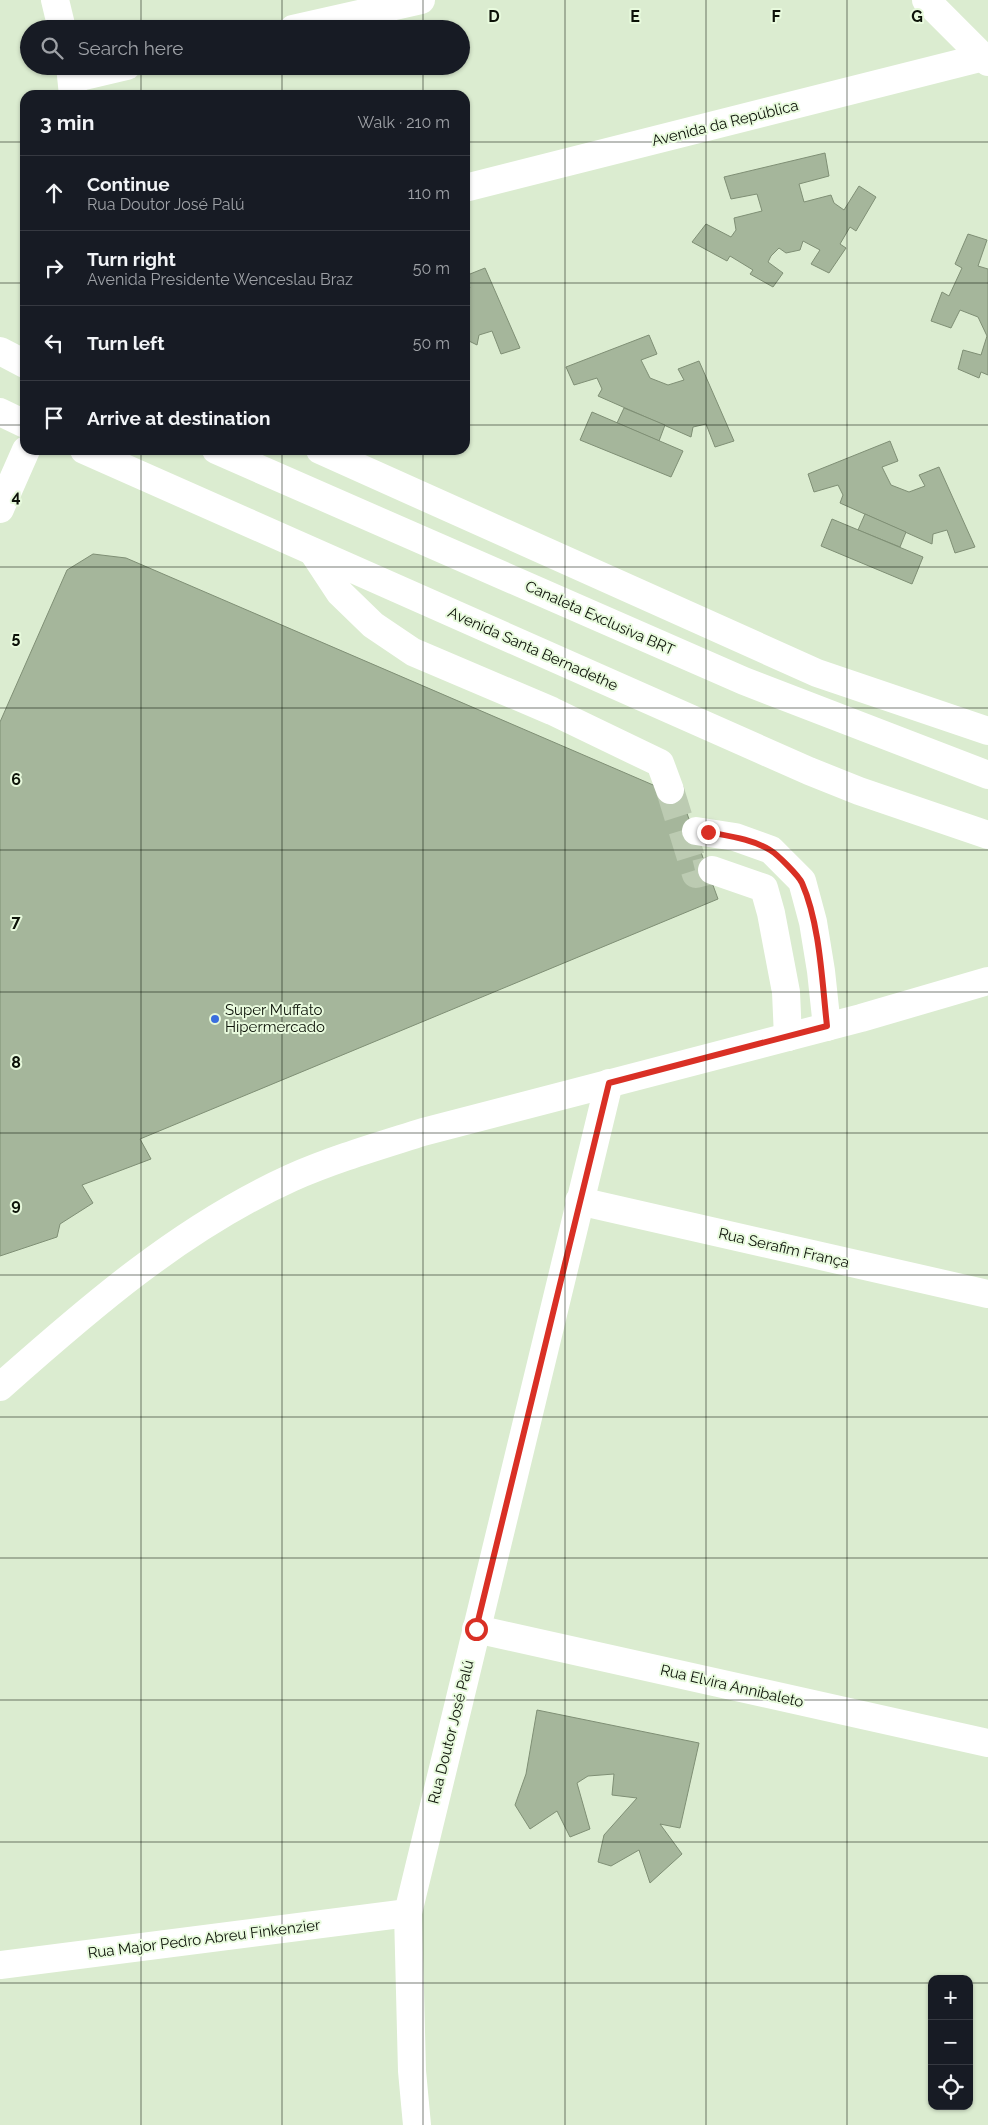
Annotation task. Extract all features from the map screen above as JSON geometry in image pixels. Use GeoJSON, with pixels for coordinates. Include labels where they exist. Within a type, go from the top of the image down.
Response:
{"type":"FeatureCollection","features":[{"type":"Feature","properties":{"kind":"street"},"geometry":{"type":"LineString","coordinates":[[333,20],[421,0]]}},
{"type":"Feature","properties":{"kind":"street"},"geometry":{"type":"LineString","coordinates":[[926,0],[986,60]]}},
{"type":"Feature","properties":{"kind":"street","name":"Avenida da República"},"geometry":{"type":"LineString","coordinates":[[470,187],[986,60]]}},
{"type":"Feature","properties":{"kind":"street"},"geometry":{"type":"LineString","coordinates":[[72,80],[92,75]]}},
{"type":"Feature","properties":{"kind":"street"},"geometry":{"type":"LineString","coordinates":[[0,351],[20,361]]}},
{"type":"Feature","properties":{"kind":"street"},"geometry":{"type":"LineString","coordinates":[[0,412],[20,422]]}},
{"type":"Feature","properties":{"kind":"street"},"geometry":{"type":"LineString","coordinates":[[0,509],[24,455]]}},
{"type":"Feature","properties":{"kind":"street","name":"Avenida Santa Bernadethe"},"geometry":{"type":"LineString","coordinates":[[95,455],[809,771],[859,791],[988,835]]}},
{"type":"Feature","properties":{"kind":"street","name":"Canaleta Exclusiva BRT"},"geometry":{"type":"LineString","coordinates":[[227,455],[744,681],[988,775]]}},
{"type":"Feature","properties":{"kind":"street"},"geometry":{"type":"LineString","coordinates":[[331,455],[808,670],[988,731]]}},
{"type":"Feature","properties":{"kind":"street"},"geometry":{"type":"LineString","coordinates":[[313,552],[340,593],[373,626],[413,652],[552,711],[660,763],[670,790]]}},
{"type":"Feature","properties":{"kind":"street"},"geometry":{"type":"LineString","coordinates":[[696,831],[735,837],[771,850],[802,881],[813,922],[827,1026]]}},
{"type":"Feature","properties":{"kind":"street"},"geometry":{"type":"LineString","coordinates":[[712,870],[764,888],[771,913],[786,992],[788,1037]]}},
{"type":"Feature","properties":{"kind":"street"},"geometry":{"type":"LineString","coordinates":[[0,1386],[85,1311],[139,1270],[191,1235],[291,1178],[361,1152],[423,1132],[861,1018],[988,981]]}},
{"type":"Feature","properties":{"kind":"street"},"geometry":{"type":"LineString","coordinates":[[861,1018],[988,1002]]}},
{"type":"Feature","properties":{"kind":"street","name":"Rua Doutor José Palú"},"geometry":{"type":"LineString","coordinates":[[417,2125],[412,2071],[408,1913],[609,1083]]}},
{"type":"Feature","properties":{"kind":"street","name":"Rua Serafim França"},"geometry":{"type":"LineString","coordinates":[[579,1201],[988,1294]]}},
{"type":"Feature","properties":{"kind":"street","name":"Rua Elvira Annibaleto"},"geometry":{"type":"LineString","coordinates":[[476,1629],[988,1744]]}},
{"type":"Feature","properties":{"kind":"street","name":"Rua Major Pedro Abreu Finkenzier"},"geometry":{"type":"LineString","coordinates":[[0,1965],[408,1913]]}},
{"type":"Feature","properties":{"kind":"building"},"geometry":{"type":"Polygon","coordinates":[[[825,153],[829,176],[799,184],[804,202],[831,195],[834,203],[844,210],[859,186],[876,197],[856,231],[850,227],[840,244],[846,248],[829,273],[811,264],[820,250],[803,241],[800,250],[786,253],[779,248],[771,256],[768,262],[783,273],[773,287],[750,274],[753,270],[730,256],[727,261],[692,242],[706,224],[731,237],[736,230],[734,218],[762,211],[757,194],[731,199],[724,177],[825,153]]]}},
{"type":"Feature","properties":{"kind":"building"},"geometry":{"type":"Polygon","coordinates":[[[968,234],[987,240],[978,266],[988,269],[988,375],[981,372],[979,378],[958,369],[963,350],[981,355],[987,336],[978,317],[960,310],[951,328],[931,321],[942,292],[949,296],[962,268],[955,264],[968,234]]]}},
{"type":"Feature","properties":{"kind":"building"},"geometry":{"type":"Polygon","coordinates":[[[485,268],[520,348],[501,354],[492,331],[479,335],[477,345],[470,342],[470,274],[485,268]]]}},
{"type":"Feature","properties":{"kind":"building"},"geometry":{"type":"Polygon","coordinates":[[[649,335],[657,354],[641,360],[650,378],[668,385],[684,380],[678,369],[699,361],[734,441],[715,447],[706,424],[693,427],[691,437],[598,396],[602,389],[597,378],[574,385],[566,367],[649,335]]]}},
{"type":"Feature","properties":{"kind":"building"},"geometry":{"type":"Polygon","coordinates":[[[624,408],[665,425],[659,441],[617,423],[624,408]]]}},
{"type":"Feature","properties":{"kind":"building"},"geometry":{"type":"Polygon","coordinates":[[[592,412],[683,451],[671,477],[580,440],[592,412]]]}},
{"type":"Feature","properties":{"kind":"building"},"geometry":{"type":"Polygon","coordinates":[[[890,441],[898,461],[882,467],[891,485],[909,492],[925,486],[919,475],[939,467],[975,547],[955,553],[947,530],[933,534],[932,544],[840,503],[843,495],[838,485],[814,492],[808,474],[890,441]]]}},
{"type":"Feature","properties":{"kind":"building"},"geometry":{"type":"Polygon","coordinates":[[[865,514],[906,532],[900,547],[858,530],[865,514]]]}},
{"type":"Feature","properties":{"kind":"building"},"geometry":{"type":"Polygon","coordinates":[[[832,519],[923,557],[912,584],[821,546],[832,519]]]}},
{"type":"Feature","properties":{"kind":"building","name":"Super Muffato Hipermercado"},"geometry":{"type":"Polygon","coordinates":[[[93,554],[126,558],[681,797],[718,899],[140,1139],[151,1159],[82,1185],[93,1203],[60,1224],[57,1237],[0,1256],[0,722],[67,570],[93,554]]]}},
{"type":"Feature","properties":{"kind":"building"},"geometry":{"type":"Polygon","coordinates":[[[537,1710],[699,1743],[680,1828],[660,1824],[682,1854],[650,1883],[639,1850],[611,1866],[598,1862],[604,1835],[637,1798],[612,1795],[614,1774],[588,1776],[577,1783],[590,1829],[570,1837],[557,1811],[530,1829],[515,1805],[526,1774],[537,1710]]]}},
{"type":"Feature","properties":{"kind":"tunnel"},"geometry":{"type":"LineString","coordinates":[[670,790],[696,874],[712,870]]}},
{"type":"Feature","properties":{"kind":"place","name":"Super Muffato Hipermercado"},"geometry":{"type":"Point","coordinates":[215,1019]}},
{"type":"Feature","properties":{"kind":"route"},"geometry":{"type":"LineString","coordinates":[[476,1629],[609,1083],[827,1026],[813,922],[802,881],[771,850],[735,837],[708,832]]}}]}
